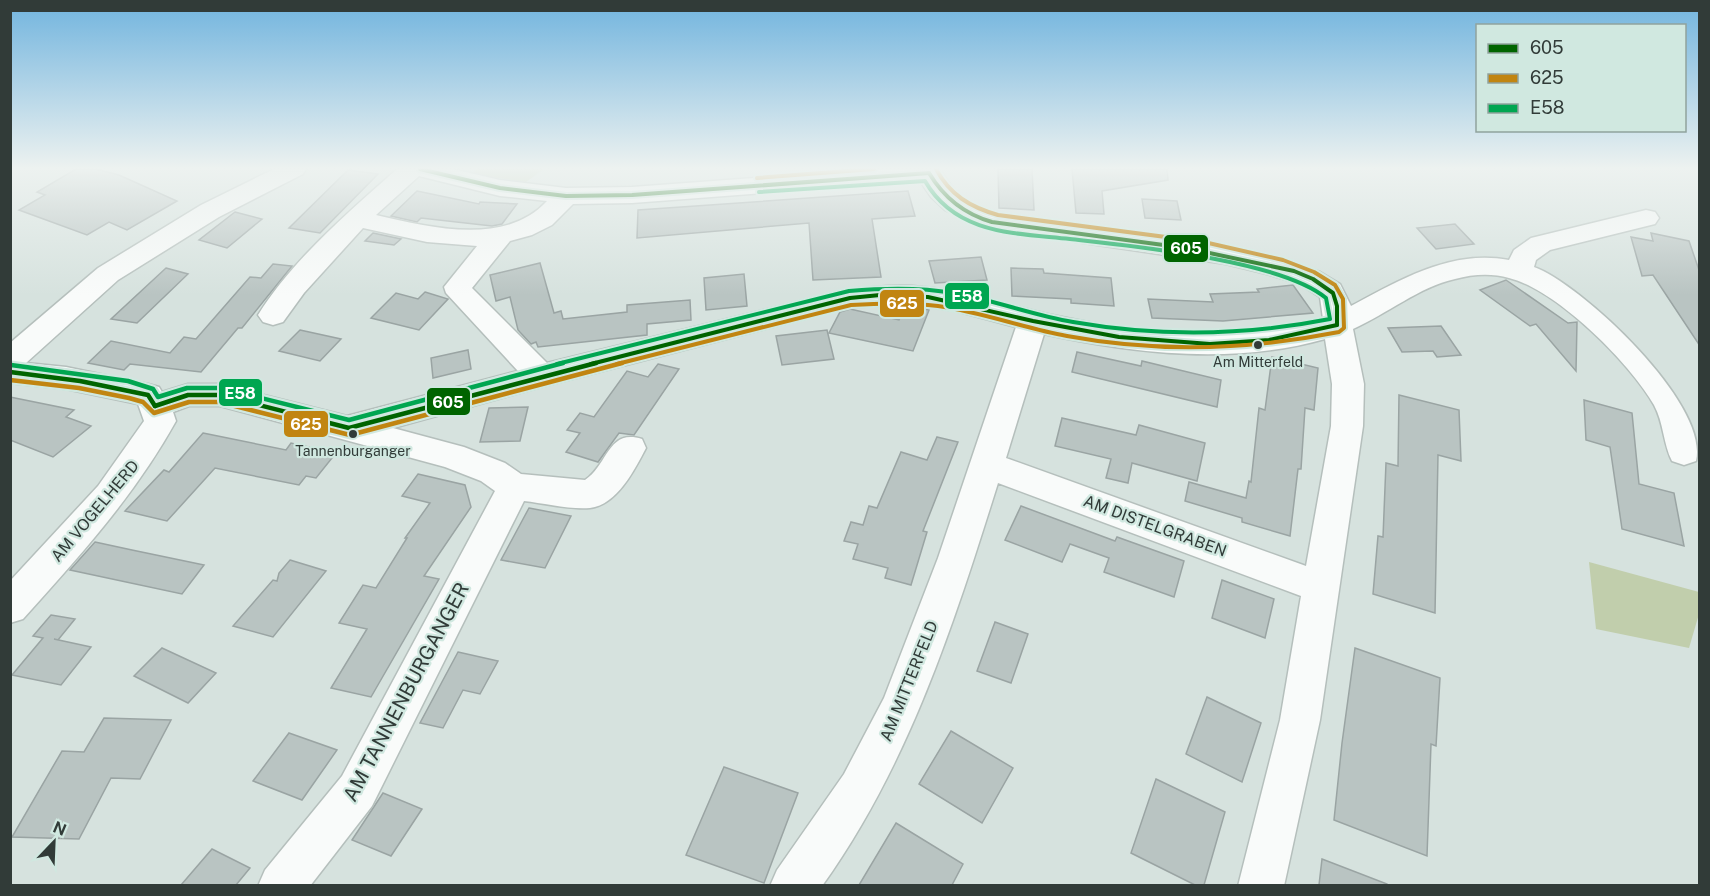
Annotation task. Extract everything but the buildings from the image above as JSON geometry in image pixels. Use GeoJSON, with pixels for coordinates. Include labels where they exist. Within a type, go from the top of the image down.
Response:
{"type":"FeatureCollection","features":[{"type":"Feature","properties":{"kind":"street"},"geometry":{"type":"LineString","coordinates":[[10,360],[108,274],[210,211]]}},
{"type":"Feature","properties":{"kind":"street"},"geometry":{"type":"LineString","coordinates":[[273,315],[294,286],[366,211]]}},
{"type":"Feature","properties":{"kind":"street"},"geometry":{"type":"LineString","coordinates":[[357,219],[463,238],[499,237],[545,219],[552,211]]}},
{"type":"Feature","properties":{"kind":"street"},"geometry":{"type":"LineString","coordinates":[[963,211],[992,222],[1169,247],[1289,269],[1313,279],[1330,290],[1338,306],[1337,325],[1348,384],[1347,426],[1300,720],[1261,885]]}},
{"type":"Feature","properties":{"kind":"street"},"geometry":{"type":"LineString","coordinates":[[1519,269],[1524,256],[1541,244],[1646,218]]}},
{"type":"Feature","properties":{"kind":"street"},"geometry":{"type":"LineString","coordinates":[[499,237],[459,287],[460,293],[541,376]]}},
{"type":"Feature","properties":{"kind":"street"},"geometry":{"type":"LineString","coordinates":[[349,428],[541,376],[850,298],[880,295],[928,297],[1033,321],[1119,337],[1210,344],[1269,339],[1337,325],[1399,293],[1448,272],[1499,266],[1519,269],[1547,282],[1583,308],[1620,342],[1656,383],[1680,425],[1684,452]]}},
{"type":"Feature","properties":{"kind":"street","name":"AM MITTERFELD"},"geometry":{"type":"LineString","coordinates":[[794,885],[866,777],[891,728],[931,631],[988,465],[1033,321]]}},
{"type":"Feature","properties":{"kind":"street"},"geometry":{"type":"LineString","coordinates":[[10,372],[66,378],[126,389],[148,395],[155,406],[188,395],[220,396],[452,456],[493,472],[514,487],[590,494],[604,485],[630,448]]}},
{"type":"Feature","properties":{"kind":"street","name":"AM VOGELHERD"},"geometry":{"type":"LineString","coordinates":[[10,607],[97,514],[141,456],[160,421],[155,406]]}},
{"type":"Feature","properties":{"kind":"street","name":"AM DISTELGRABEN"},"geometry":{"type":"LineString","coordinates":[[988,465],[1321,587]]}},
{"type":"Feature","properties":{"kind":"street","name":"AM TANNENBURGANGER"},"geometry":{"type":"LineString","coordinates":[[281,885],[357,791],[514,487]]}},
{"type":"Feature","properties":{"kind":"green space"},"geometry":{"type":"Polygon","coordinates":[[[1589,562],[1699,592],[1699,614],[1689,648],[1596,629],[1589,562]]]}},
{"type":"Feature","properties":{"kind":"transit line","name":"E58"},"geometry":{"type":"LineString","coordinates":[[11,365],[128,381],[153,389],[158,397],[187,388],[221,388],[349,420],[539,369],[849,291],[875,289],[941,291],[1037,315],[1147,332],[1184,334],[1257,331],[1330,319],[1326,298],[1291,278],[1183,255],[1008,233],[969,222],[951,211]]}},
{"type":"Feature","properties":{"kind":"transit line","name":"605"},"geometry":{"type":"LineString","coordinates":[[964,211],[992,222],[1186,248],[1254,261],[1304,274],[1333,293],[1337,306],[1337,325]]}},
{"type":"Feature","properties":{"kind":"transit line","name":"625"},"geometry":{"type":"LineString","coordinates":[[10,380],[79,388],[129,398],[143,402],[154,413],[189,402],[219,402],[350,435],[543,383],[851,305],[894,303],[938,306],[1067,336],[1101,342],[1169,348],[1271,344],[1339,332],[1344,328],[1345,311],[1339,289],[1314,272],[1283,260],[1204,242],[1015,218],[984,211]]}},
{"type":"Feature","properties":{"kind":"transit line","name":"605"},"geometry":{"type":"LineString","coordinates":[[155,406],[188,395],[220,395],[349,428],[710,333],[850,298],[880,295],[928,297],[1033,321],[1119,337],[1210,344],[1269,340],[1337,325]]}},
{"type":"Feature","properties":{"kind":"transit line","name":"605"},"geometry":{"type":"LineString","coordinates":[[10,372],[114,387],[148,395],[155,406]]}},
{"type":"Feature","properties":{"kind":"place","name":"Am Mitterfeld"},"geometry":{"type":"Point","coordinates":[1258,345]}},
{"type":"Feature","properties":{"kind":"place","name":"Tannenburganger"},"geometry":{"type":"Point","coordinates":[353,434]}}]}
